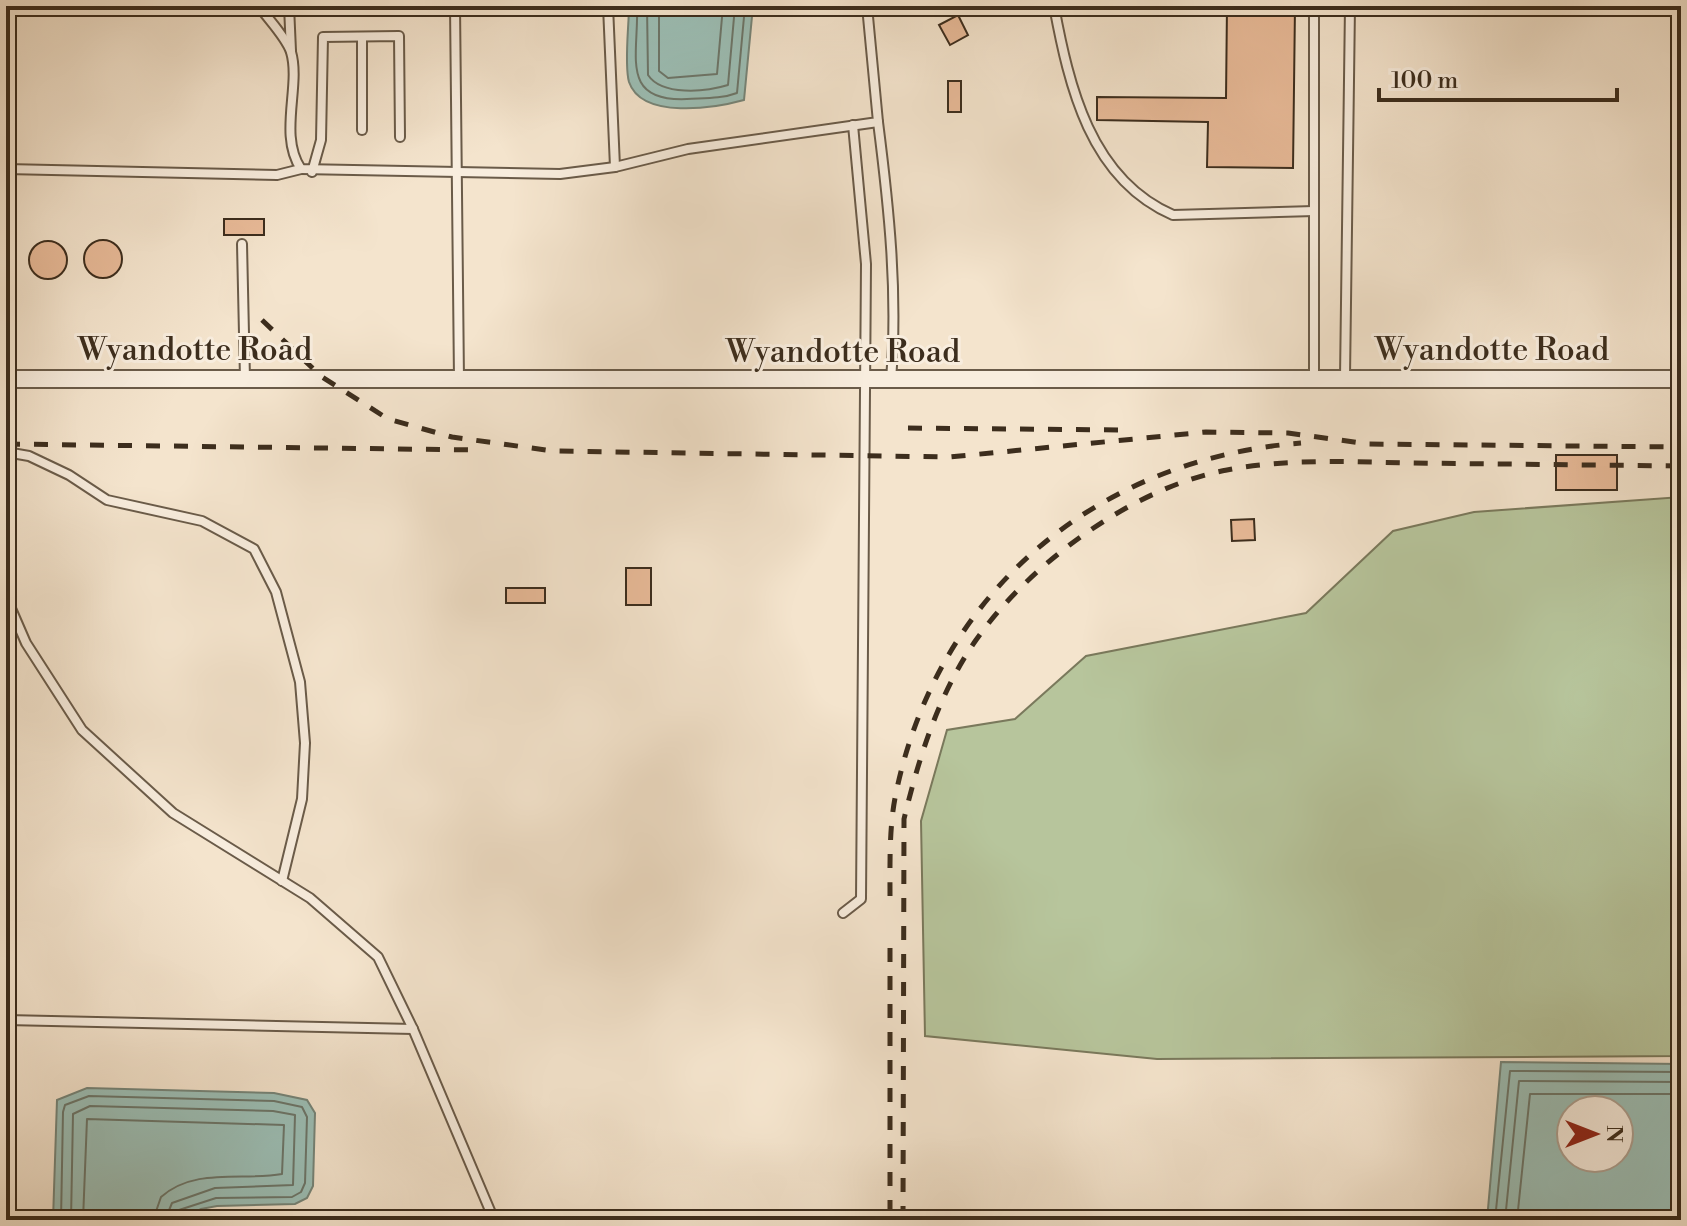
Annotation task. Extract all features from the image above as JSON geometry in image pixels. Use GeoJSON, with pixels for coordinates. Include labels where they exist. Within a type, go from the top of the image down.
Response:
{"type":"FeatureCollection","features":[{"type":"Feature","properties":{"kind":"street","name":"Wyandotte Road"},"geometry":{"type":"LineString","coordinates":[[6,379],[1681,379]]}},
{"type":"Feature","properties":{"kind":"lane"},"geometry":{"type":"LineString","coordinates":[[259,6],[291,52]]}},
{"type":"Feature","properties":{"kind":"lane"},"geometry":{"type":"LineString","coordinates":[[289,6],[291,142],[294,159],[301,169]]}},
{"type":"Feature","properties":{"kind":"lane"},"geometry":{"type":"LineString","coordinates":[[455,6],[454,172],[459,380]]}},
{"type":"Feature","properties":{"kind":"lane"},"geometry":{"type":"LineString","coordinates":[[608,6],[615,167]]}},
{"type":"Feature","properties":{"kind":"lane"},"geometry":{"type":"LineString","coordinates":[[867,6],[892,226],[895,329],[891,380]]}},
{"type":"Feature","properties":{"kind":"lane"},"geometry":{"type":"LineString","coordinates":[[1054,6],[1074,98],[1087,129],[1113,168],[1157,208],[1173,215],[1314,211]]}},
{"type":"Feature","properties":{"kind":"lane"},"geometry":{"type":"LineString","coordinates":[[1314,6],[1314,377]]}},
{"type":"Feature","properties":{"kind":"lane"},"geometry":{"type":"LineString","coordinates":[[1345,377],[1350,6]]}},
{"type":"Feature","properties":{"kind":"lane"},"geometry":{"type":"LineString","coordinates":[[312,172],[321,140],[323,37],[399,36],[400,137]]}},
{"type":"Feature","properties":{"kind":"lane"},"geometry":{"type":"LineString","coordinates":[[362,37],[362,130]]}},
{"type":"Feature","properties":{"kind":"lane"},"geometry":{"type":"LineString","coordinates":[[6,169],[277,175],[301,169],[312,172],[560,174],[615,167],[688,149],[878,122]]}},
{"type":"Feature","properties":{"kind":"lane"},"geometry":{"type":"LineString","coordinates":[[843,913],[861,899],[866,264],[853,125]]}},
{"type":"Feature","properties":{"kind":"lane"},"geometry":{"type":"LineString","coordinates":[[242,244],[245,379]]}},
{"type":"Feature","properties":{"kind":"lane"},"geometry":{"type":"LineString","coordinates":[[6,452],[29,456],[56,468],[107,500],[202,521],[254,549],[276,592],[300,682],[305,743],[302,799],[282,881]]}},
{"type":"Feature","properties":{"kind":"lane"},"geometry":{"type":"LineString","coordinates":[[6,597],[26,643],[82,730],[173,813],[310,898],[378,957],[413,1029],[494,1220]]}},
{"type":"Feature","properties":{"kind":"lane"},"geometry":{"type":"LineString","coordinates":[[6,1020],[413,1029]]}},
{"type":"Feature","properties":{"kind":"green space"},"geometry":{"type":"Polygon","coordinates":[[[1681,497],[1681,1056],[1157,1059],[925,1036],[921,821],[947,730],[1015,719],[1086,656],[1306,613],[1393,531],[1474,512],[1681,497]]]}},
{"type":"Feature","properties":{"kind":"water"},"geometry":{"type":"Polygon","coordinates":[[[629,6],[753,6],[744,100],[716,106],[680,108],[663,107],[636,94],[628,75],[629,6]]]}},
{"type":"Feature","properties":{"kind":"water"},"geometry":{"type":"Polygon","coordinates":[[[1501,1062],[1681,1064],[1681,1220],[1487,1220],[1501,1062]]]}},
{"type":"Feature","properties":{"kind":"water"},"geometry":{"type":"Polygon","coordinates":[[[87,1088],[274,1093],[307,1100],[315,1113],[313,1186],[307,1198],[295,1204],[217,1206],[201,1209],[180,1220],[53,1220],[57,1100],[87,1088]]]}},
{"type":"Feature","properties":{"kind":"building"},"geometry":{"type":"Polygon","coordinates":[[[1227,6],[1295,6],[1293,168],[1207,167],[1208,122],[1097,120],[1097,97],[1226,98],[1227,6]]]}},
{"type":"Feature","properties":{"kind":"building"},"geometry":{"type":"Polygon","coordinates":[[[958,15],[968,35],[950,45],[939,25],[958,15]]]}},
{"type":"Feature","properties":{"kind":"building"},"geometry":{"type":"Polygon","coordinates":[[[948,81],[961,81],[961,112],[948,112],[948,81]]]}},
{"type":"Feature","properties":{"kind":"building"},"geometry":{"type":"Polygon","coordinates":[[[224,219],[264,219],[264,235],[224,235],[224,219]]]}},
{"type":"Feature","properties":{"kind":"building"},"geometry":{"type":"Polygon","coordinates":[[[103,240],[117,245],[122,259],[117,273],[103,278],[89,273],[84,259],[89,245],[103,240]]]}},
{"type":"Feature","properties":{"kind":"building"},"geometry":{"type":"Polygon","coordinates":[[[48,241],[62,246],[67,260],[62,274],[48,279],[34,274],[29,260],[34,246],[48,241]]]}},
{"type":"Feature","properties":{"kind":"building"},"geometry":{"type":"Polygon","coordinates":[[[1556,455],[1617,455],[1617,490],[1556,490],[1556,455]]]}},
{"type":"Feature","properties":{"kind":"building"},"geometry":{"type":"Polygon","coordinates":[[[1254,519],[1255,540],[1232,541],[1231,520],[1254,519]]]}},
{"type":"Feature","properties":{"kind":"building"},"geometry":{"type":"Polygon","coordinates":[[[626,568],[651,568],[651,605],[626,605],[626,568]]]}},
{"type":"Feature","properties":{"kind":"building"},"geometry":{"type":"Polygon","coordinates":[[[506,588],[545,588],[545,603],[506,603],[506,588]]]}},
{"type":"Feature","properties":{"kind":"railway"},"geometry":{"type":"LineString","coordinates":[[262,320],[322,377],[388,419],[452,437],[553,451],[950,457],[1206,432],[1288,433],[1369,444],[1681,447]]}},
{"type":"Feature","properties":{"kind":"railway"},"geometry":{"type":"LineString","coordinates":[[908,428],[1122,430]]}},
{"type":"Feature","properties":{"kind":"railway"},"geometry":{"type":"LineString","coordinates":[[890,896],[890,844],[896,793],[917,721],[948,655],[989,598],[1038,548],[1094,508],[1158,476],[1227,454],[1301,443]]}},
{"type":"Feature","properties":{"kind":"railway"},"geometry":{"type":"LineString","coordinates":[[6,444],[481,450]]}},
{"type":"Feature","properties":{"kind":"railway"},"geometry":{"type":"LineString","coordinates":[[903,1220],[904,819],[916,772],[951,682],[976,640],[1025,583],[1087,532],[1121,511],[1192,479],[1227,470],[1320,462],[1681,466]]}},
{"type":"Feature","properties":{"kind":"railway"},"geometry":{"type":"LineString","coordinates":[[890,948],[890,1220]]}}]}
